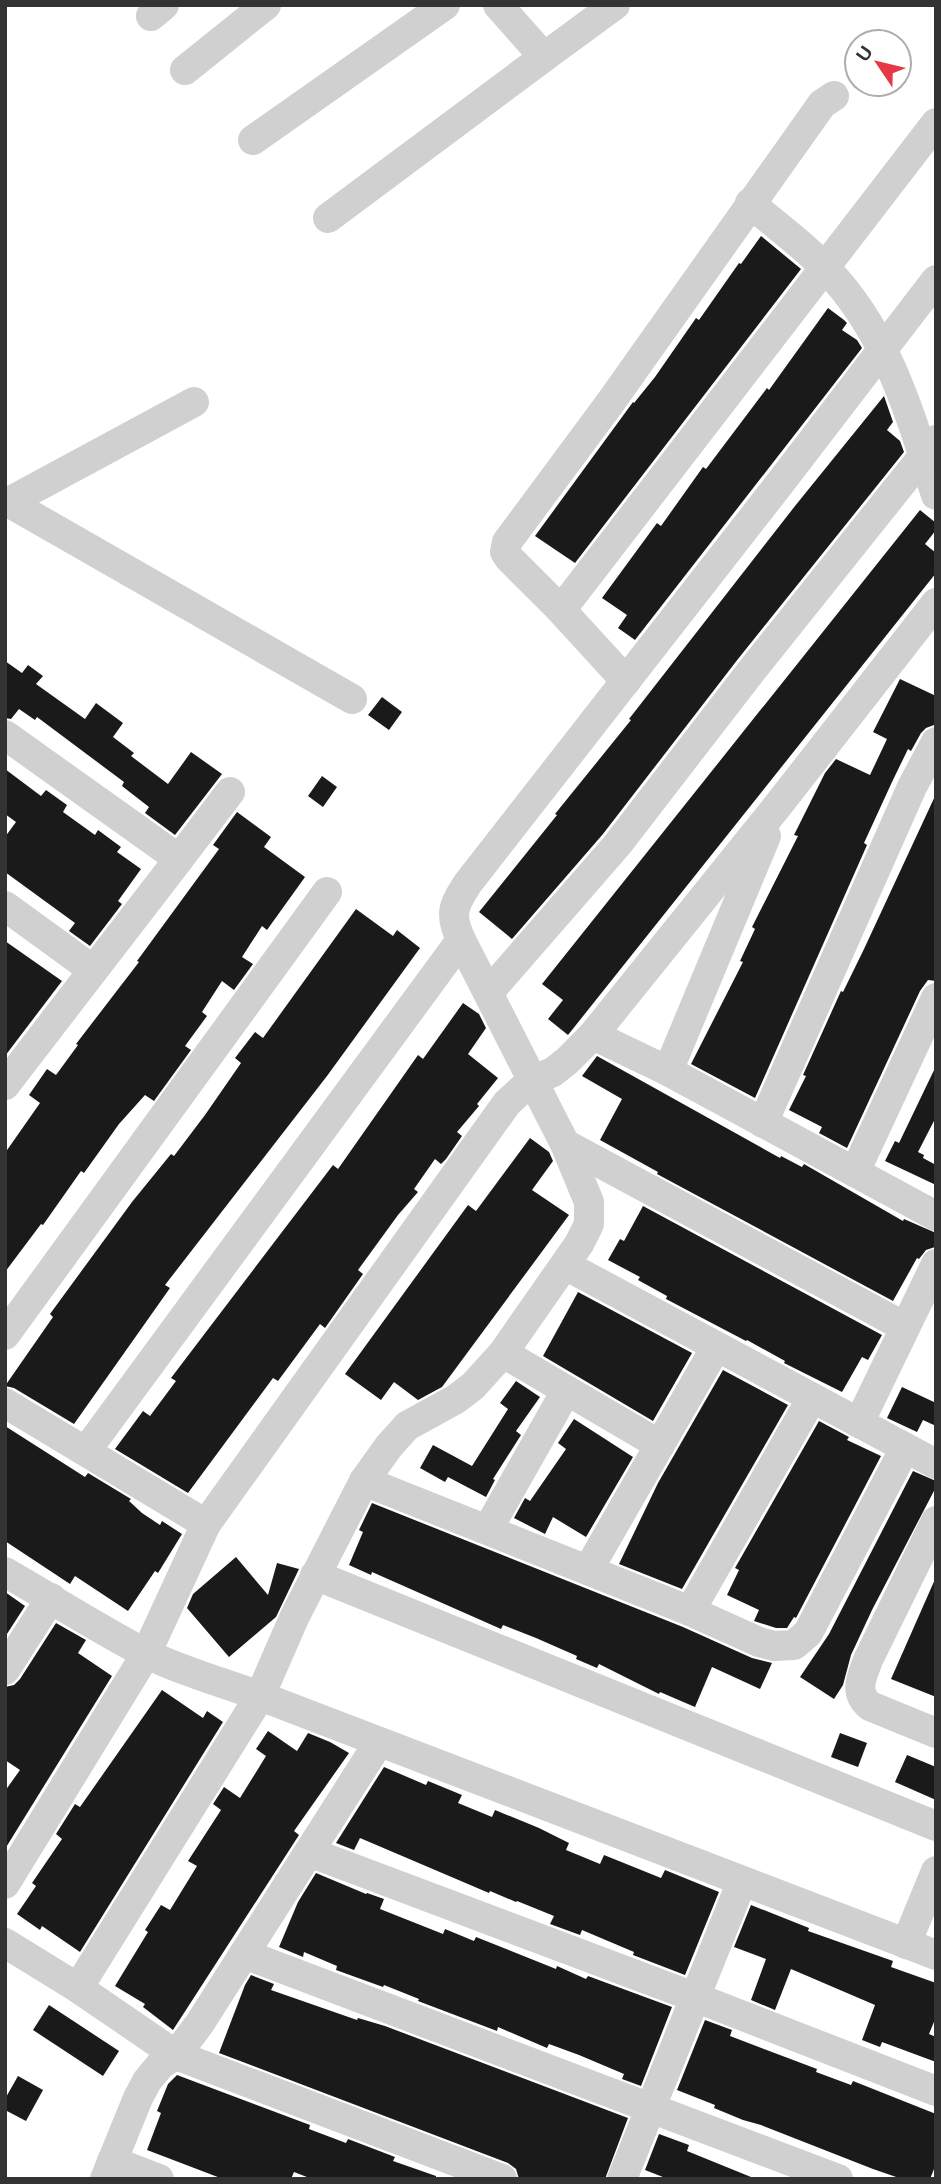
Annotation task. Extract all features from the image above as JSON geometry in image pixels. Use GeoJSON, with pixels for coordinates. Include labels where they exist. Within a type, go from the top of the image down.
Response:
{"type":"FeatureCollection","features":[{"type":"Feature","properties":{"kind":"street"},"geometry":{"type":"LineString","coordinates":[[184,70],[266,5]]}},
{"type":"Feature","properties":{"kind":"street"},"geometry":{"type":"LineString","coordinates":[[253,140],[445,5]]}},
{"type":"Feature","properties":{"kind":"street"},"geometry":{"type":"LineString","coordinates":[[498,5],[544,57]]}},
{"type":"Feature","properties":{"kind":"street"},"geometry":{"type":"LineString","coordinates":[[328,218],[615,5]]}},
{"type":"Feature","properties":{"kind":"street"},"geometry":{"type":"LineString","coordinates":[[626,681],[509,558],[505,552],[507,542],[610,403],[822,104],[834,96]]}},
{"type":"Feature","properties":{"kind":"street"},"geometry":{"type":"LineString","coordinates":[[561,610],[936,122]]}},
{"type":"Feature","properties":{"kind":"street"},"geometry":{"type":"LineString","coordinates":[[750,203],[826,268],[848,293],[883,347],[908,409],[929,448],[936,495]]}},
{"type":"Feature","properties":{"kind":"street"},"geometry":{"type":"LineString","coordinates":[[78,1988],[260,1696],[314,1575],[364,1481],[407,1426],[456,1399],[473,1386],[503,1353],[565,1265],[589,1224],[589,1202],[565,1144],[461,940],[453,917],[454,907],[468,883],[936,279]]}},
{"type":"Feature","properties":{"kind":"street"},"geometry":{"type":"LineString","coordinates":[[7,503],[194,402]]}},
{"type":"Feature","properties":{"kind":"street"},"geometry":{"type":"LineString","coordinates":[[489,992],[617,845],[929,448]]}},
{"type":"Feature","properties":{"kind":"street"},"geometry":{"type":"LineString","coordinates":[[7,503],[352,699]]}},
{"type":"Feature","properties":{"kind":"street"},"geometry":{"type":"LineString","coordinates":[[5,1884],[146,1654],[206,1524],[507,1103],[531,1081],[553,1072],[593,1035],[936,603]]}},
{"type":"Feature","properties":{"kind":"street"},"geometry":{"type":"LineString","coordinates":[[5,735],[179,859]]}},
{"type":"Feature","properties":{"kind":"street"},"geometry":{"type":"LineString","coordinates":[[763,1123],[912,787],[931,762]]}},
{"type":"Feature","properties":{"kind":"street"},"geometry":{"type":"LineString","coordinates":[[7,1080],[230,792]]}},
{"type":"Feature","properties":{"kind":"street"},"geometry":{"type":"LineString","coordinates":[[668,1071],[779,804]]}},
{"type":"Feature","properties":{"kind":"street"},"geometry":{"type":"LineString","coordinates":[[5,1335],[327,892]]}},
{"type":"Feature","properties":{"kind":"street"},"geometry":{"type":"LineString","coordinates":[[5,906],[93,970]]}},
{"type":"Feature","properties":{"kind":"street"},"geometry":{"type":"LineString","coordinates":[[86,1451],[461,940]]}},
{"type":"Feature","properties":{"kind":"street"},"geometry":{"type":"LineString","coordinates":[[855,1172],[936,998]]}},
{"type":"Feature","properties":{"kind":"street"},"geometry":{"type":"LineString","coordinates":[[593,1035],[668,1071],[936,1216]]}},
{"type":"Feature","properties":{"kind":"street"},"geometry":{"type":"LineString","coordinates":[[565,1144],[905,1327]]}},
{"type":"Feature","properties":{"kind":"street"},"geometry":{"type":"LineString","coordinates":[[859,1423],[936,1264]]}},
{"type":"Feature","properties":{"kind":"street"},"geometry":{"type":"LineString","coordinates":[[565,1265],[936,1464]]}},
{"type":"Feature","properties":{"kind":"street"},"geometry":{"type":"LineString","coordinates":[[588,1570],[716,1347]]}},
{"type":"Feature","properties":{"kind":"street"},"geometry":{"type":"LineString","coordinates":[[503,1353],[660,1445]]}},
{"type":"Feature","properties":{"kind":"street"},"geometry":{"type":"LineString","coordinates":[[488,1529],[566,1391]]}},
{"type":"Feature","properties":{"kind":"street"},"geometry":{"type":"LineString","coordinates":[[690,1611],[812,1398]]}},
{"type":"Feature","properties":{"kind":"street"},"geometry":{"type":"LineString","coordinates":[[5,1403],[206,1524]]}},
{"type":"Feature","properties":{"kind":"street"},"geometry":{"type":"LineString","coordinates":[[364,1481],[690,1611],[759,1642],[774,1646],[794,1645],[801,1641],[816,1620],[905,1448]]}},
{"type":"Feature","properties":{"kind":"street"},"geometry":{"type":"LineString","coordinates":[[936,1521],[868,1660],[860,1692],[863,1700],[870,1706],[936,1733]]}},
{"type":"Feature","properties":{"kind":"street"},"geometry":{"type":"LineString","coordinates":[[5,1572],[146,1654],[936,1955]]}},
{"type":"Feature","properties":{"kind":"street"},"geometry":{"type":"LineString","coordinates":[[314,1575],[936,1826]]}},
{"type":"Feature","properties":{"kind":"street"},"geometry":{"type":"LineString","coordinates":[[5,1670],[51,1598]]}},
{"type":"Feature","properties":{"kind":"street"},"geometry":{"type":"LineString","coordinates":[[159,2179],[108,2170],[147,2081],[161,2064],[176,2055],[200,2023],[379,1742]]}},
{"type":"Feature","properties":{"kind":"street"},"geometry":{"type":"LineString","coordinates":[[309,1852],[936,2091]]}},
{"type":"Feature","properties":{"kind":"street"},"geometry":{"type":"LineString","coordinates":[[906,1944],[936,1871]]}},
{"type":"Feature","properties":{"kind":"street"},"geometry":{"type":"LineString","coordinates":[[622,2179],[742,1881]]}},
{"type":"Feature","properties":{"kind":"street"},"geometry":{"type":"LineString","coordinates":[[5,1943],[78,1988],[176,2055],[502,2179]]}},
{"type":"Feature","properties":{"kind":"street"},"geometry":{"type":"LineString","coordinates":[[244,1954],[838,2179]]}},
{"type":"Feature","properties":{"kind":"building"},"geometry":{"type":"Polygon","coordinates":[[[761,236],[801,269],[575,563],[535,536],[696,318],[699,320],[761,236]]]}},
{"type":"Feature","properties":{"kind":"building"},"geometry":{"type":"Polygon","coordinates":[[[828,308],[847,323],[842,330],[857,340],[862,348],[635,640],[618,628],[627,615],[602,598],[657,523],[661,526],[703,467],[706,469],[767,388],[769,390],[828,308]]]}},
{"type":"Feature","properties":{"kind":"building"},"geometry":{"type":"Polygon","coordinates":[[[884,396],[893,422],[887,430],[900,441],[904,452],[738,659],[603,834],[512,939],[479,912],[884,396]]]}},
{"type":"Feature","properties":{"kind":"building"},"geometry":{"type":"Polygon","coordinates":[[[920,510],[936,523],[936,530],[925,544],[936,553],[936,573],[568,1035],[548,1019],[563,1000],[542,984],[920,510]]]}},
{"type":"Feature","properties":{"kind":"building"},"geometry":{"type":"Polygon","coordinates":[[[5,661],[22,673],[28,665],[43,676],[36,684],[85,719],[96,703],[123,723],[113,737],[134,753],[131,756],[168,784],[191,752],[222,774],[175,835],[145,813],[149,807],[122,786],[124,782],[37,717],[35,720],[19,709],[11,719],[5,718],[5,661]]]}},
{"type":"Feature","properties":{"kind":"building"},"geometry":{"type":"Polygon","coordinates":[[[900,679],[936,696],[936,721],[921,733],[911,751],[908,749],[892,782],[864,843],[867,845],[755,1098],[691,1064],[743,962],[740,961],[755,929],[752,927],[798,836],[794,835],[825,773],[836,759],[870,775],[887,739],[873,732],[900,679]]]}},
{"type":"Feature","properties":{"kind":"building"},"geometry":{"type":"Polygon","coordinates":[[[382,697],[402,712],[389,730],[368,715],[382,697]]]}},
{"type":"Feature","properties":{"kind":"building"},"geometry":{"type":"Polygon","coordinates":[[[5,769],[41,796],[46,790],[67,805],[63,812],[95,835],[98,830],[121,847],[117,852],[141,869],[118,901],[122,904],[90,946],[69,931],[75,923],[5,872],[5,837],[16,822],[5,814],[5,769]]]}},
{"type":"Feature","properties":{"kind":"building"},"geometry":{"type":"Polygon","coordinates":[[[322,776],[337,787],[323,807],[308,796],[322,776]]]}},
{"type":"Feature","properties":{"kind":"building"},"geometry":{"type":"Polygon","coordinates":[[[936,794],[936,981],[928,980],[920,991],[847,1148],[819,1133],[822,1127],[789,1110],[841,991],[843,992],[864,949],[936,794]]]}},
{"type":"Feature","properties":{"kind":"building"},"geometry":{"type":"Polygon","coordinates":[[[237,812],[271,837],[264,847],[305,877],[267,930],[262,926],[242,957],[253,964],[234,990],[222,981],[202,1012],[207,1016],[185,1046],[191,1050],[154,1101],[145,1095],[119,1124],[84,1173],[81,1171],[43,1225],[41,1224],[5,1272],[5,1153],[40,1103],[29,1095],[47,1069],[56,1075],[219,849],[213,845],[237,812]]]}},
{"type":"Feature","properties":{"kind":"building"},"geometry":{"type":"Polygon","coordinates":[[[356,909],[393,936],[397,930],[420,948],[327,1076],[165,1285],[170,1288],[74,1424],[14,1388],[5,1386],[53,1317],[50,1314],[132,1202],[171,1154],[174,1156],[205,1115],[241,1063],[235,1058],[255,1032],[263,1038],[356,909]]]}},
{"type":"Feature","properties":{"kind":"building"},"geometry":{"type":"Polygon","coordinates":[[[5,941],[62,981],[5,1056],[5,941]]]}},
{"type":"Feature","properties":{"kind":"building"},"geometry":{"type":"Polygon","coordinates":[[[463,1003],[479,1014],[486,1028],[468,1054],[498,1078],[457,1132],[462,1136],[446,1159],[441,1164],[435,1159],[414,1189],[418,1192],[358,1270],[363,1274],[325,1328],[320,1324],[278,1381],[273,1378],[188,1493],[115,1449],[143,1411],[150,1416],[176,1381],[171,1378],[333,1165],[338,1169],[418,1055],[423,1059],[463,1003]]]}},
{"type":"Feature","properties":{"kind":"building"},"geometry":{"type":"Polygon","coordinates":[[[597,1056],[780,1158],[781,1156],[802,1167],[804,1164],[903,1221],[904,1219],[936,1233],[935,1247],[926,1250],[917,1258],[893,1301],[657,1174],[658,1172],[600,1140],[622,1099],[582,1076],[597,1056]]]}},
{"type":"Feature","properties":{"kind":"building"},"geometry":{"type":"Polygon","coordinates":[[[936,1066],[936,1117],[918,1152],[936,1165],[936,1185],[885,1161],[895,1141],[899,1143],[936,1066]]]}},
{"type":"Feature","properties":{"kind":"building"},"geometry":{"type":"Polygon","coordinates":[[[530,1138],[549,1152],[553,1161],[532,1190],[569,1215],[442,1387],[418,1400],[394,1382],[381,1400],[345,1374],[468,1205],[476,1211],[530,1138]]]}},
{"type":"Feature","properties":{"kind":"building"},"geometry":{"type":"Polygon","coordinates":[[[643,1206],[882,1335],[868,1360],[862,1357],[842,1392],[666,1299],[667,1296],[638,1280],[640,1277],[608,1260],[620,1239],[624,1241],[643,1206]]]}},
{"type":"Feature","properties":{"kind":"building"},"geometry":{"type":"Polygon","coordinates":[[[578,1292],[692,1353],[653,1421],[543,1356],[578,1292]]]}},
{"type":"Feature","properties":{"kind":"building"},"geometry":{"type":"Polygon","coordinates":[[[723,1370],[788,1405],[682,1589],[619,1564],[658,1483],[723,1370]]]}},
{"type":"Feature","properties":{"kind":"building"},"geometry":{"type":"Polygon","coordinates":[[[516,1381],[540,1397],[516,1431],[521,1435],[493,1479],[495,1480],[486,1497],[448,1477],[445,1482],[420,1468],[433,1445],[472,1466],[508,1409],[500,1403],[516,1381]]]}},
{"type":"Feature","properties":{"kind":"building"},"geometry":{"type":"Polygon","coordinates":[[[902,1387],[936,1403],[936,1426],[923,1420],[917,1432],[887,1418],[902,1387]]]}},
{"type":"Feature","properties":{"kind":"building"},"geometry":{"type":"Polygon","coordinates":[[[574,1419],[633,1457],[586,1537],[553,1517],[545,1534],[514,1518],[525,1498],[530,1501],[566,1449],[558,1443],[574,1419]]]}},
{"type":"Feature","properties":{"kind":"building"},"geometry":{"type":"Polygon","coordinates":[[[819,1421],[849,1437],[847,1440],[881,1456],[796,1618],[794,1617],[787,1628],[776,1628],[754,1621],[759,1610],[727,1595],[739,1570],[735,1568],[819,1421]]]}},
{"type":"Feature","properties":{"kind":"building"},"geometry":{"type":"Polygon","coordinates":[[[5,1426],[85,1477],[88,1473],[131,1499],[129,1501],[142,1513],[160,1525],[162,1521],[182,1534],[158,1573],[155,1571],[128,1611],[75,1576],[70,1584],[5,1541],[5,1426]]]}},
{"type":"Feature","properties":{"kind":"building"},"geometry":{"type":"Polygon","coordinates":[[[913,1471],[936,1481],[936,1487],[872,1610],[851,1655],[843,1685],[834,1699],[800,1677],[829,1634],[913,1471]]]}},
{"type":"Feature","properties":{"kind":"building"},"geometry":{"type":"Polygon","coordinates":[[[372,1503],[683,1627],[752,1658],[772,1663],[760,1689],[712,1667],[695,1707],[660,1692],[659,1694],[599,1664],[597,1668],[536,1638],[503,1625],[501,1629],[372,1572],[371,1575],[349,1565],[363,1532],[359,1530],[372,1503]]]}},
{"type":"Feature","properties":{"kind":"building"},"geometry":{"type":"Polygon","coordinates":[[[236,1557],[268,1595],[277,1563],[299,1569],[276,1617],[229,1657],[187,1608],[193,1594],[236,1557]]]}},
{"type":"Feature","properties":{"kind":"building"},"geometry":{"type":"Polygon","coordinates":[[[936,1577],[936,1697],[891,1679],[936,1577]]]}},
{"type":"Feature","properties":{"kind":"building"},"geometry":{"type":"Polygon","coordinates":[[[5,1592],[25,1606],[5,1637],[5,1592]]]}},
{"type":"Feature","properties":{"kind":"building"},"geometry":{"type":"Polygon","coordinates":[[[56,1623],[86,1640],[78,1653],[112,1676],[5,1849],[5,1791],[20,1770],[5,1760],[5,1687],[14,1685],[20,1679],[56,1623]]]}},
{"type":"Feature","properties":{"kind":"building"},"geometry":{"type":"Polygon","coordinates":[[[162,1690],[203,1718],[207,1711],[223,1722],[80,1952],[42,1926],[40,1930],[17,1914],[36,1886],[32,1883],[62,1839],[56,1834],[75,1804],[80,1807],[162,1690]]]}},
{"type":"Feature","properties":{"kind":"building"},"geometry":{"type":"Polygon","coordinates":[[[268,1731],[297,1751],[308,1733],[349,1753],[294,1831],[299,1835],[173,2030],[143,2007],[145,2004],[115,1986],[161,1905],[170,1910],[197,1866],[188,1861],[221,1810],[213,1804],[224,1787],[240,1798],[266,1756],[256,1749],[268,1731]]]}},
{"type":"Feature","properties":{"kind":"building"},"geometry":{"type":"Polygon","coordinates":[[[840,1733],[867,1743],[858,1767],[831,1757],[840,1733]]]}},
{"type":"Feature","properties":{"kind":"building"},"geometry":{"type":"Polygon","coordinates":[[[907,1755],[936,1767],[936,1800],[895,1782],[907,1755]]]}},
{"type":"Feature","properties":{"kind":"building"},"geometry":{"type":"Polygon","coordinates":[[[384,1767],[426,1785],[428,1781],[462,1795],[458,1803],[492,1817],[495,1810],[539,1828],[569,1843],[566,1850],[600,1864],[604,1855],[661,1878],[665,1870],[719,1892],[685,1975],[633,1955],[634,1952],[582,1930],[580,1935],[550,1924],[554,1916],[490,1891],[489,1893],[360,1838],[354,1850],[336,1843],[384,1767]]]}},
{"type":"Feature","properties":{"kind":"building"},"geometry":{"type":"Polygon","coordinates":[[[316,1873],[384,1899],[380,1909],[443,1934],[445,1929],[474,1941],[476,1937],[556,1969],[557,1966],[586,1979],[588,1976],[672,2007],[641,2086],[622,2079],[624,2074],[579,2055],[549,2044],[547,2048],[498,2027],[497,2031],[384,1985],[383,1987],[336,1970],[337,1966],[304,1952],[303,1957],[279,1947],[298,1902],[316,1873]]]}},
{"type":"Feature","properties":{"kind":"building"},"geometry":{"type":"Polygon","coordinates":[[[751,1905],[809,1928],[808,1931],[893,1961],[891,1967],[936,1983],[936,2017],[929,2034],[936,2037],[936,2062],[882,2042],[880,2047],[862,2040],[875,2005],[791,1969],[775,2010],[751,2000],[766,1959],[734,1947],[751,1905]]]}},
{"type":"Feature","properties":{"kind":"building"},"geometry":{"type":"Polygon","coordinates":[[[251,1975],[274,1984],[271,1990],[357,2020],[358,2018],[385,2026],[628,2118],[605,2179],[519,2179],[516,2169],[508,2163],[219,2053],[251,1975]]]}},
{"type":"Feature","properties":{"kind":"building"},"geometry":{"type":"Polygon","coordinates":[[[49,2005],[119,2051],[103,2076],[33,2030],[49,2005]]]}},
{"type":"Feature","properties":{"kind":"building"},"geometry":{"type":"Polygon","coordinates":[[[705,2020],[732,2030],[730,2036],[817,2069],[816,2072],[851,2085],[853,2081],[936,2114],[936,2164],[930,2179],[902,2179],[873,2169],[743,2120],[677,2090],[705,2020]]]}},
{"type":"Feature","properties":{"kind":"building"},"geometry":{"type":"Polygon","coordinates":[[[177,2075],[310,2125],[309,2129],[346,2143],[348,2139],[395,2157],[393,2161],[436,2176],[436,2179],[312,2179],[294,2172],[291,2179],[223,2179],[147,2150],[161,2113],[157,2111],[168,2084],[177,2075]]]}},
{"type":"Feature","properties":{"kind":"building"},"geometry":{"type":"Polygon","coordinates":[[[18,2076],[43,2090],[26,2121],[5,2110],[5,2099],[18,2076]]]}},
{"type":"Feature","properties":{"kind":"building"},"geometry":{"type":"Polygon","coordinates":[[[659,2134],[689,2145],[687,2151],[751,2179],[668,2179],[645,2170],[659,2134]]]}}]}
